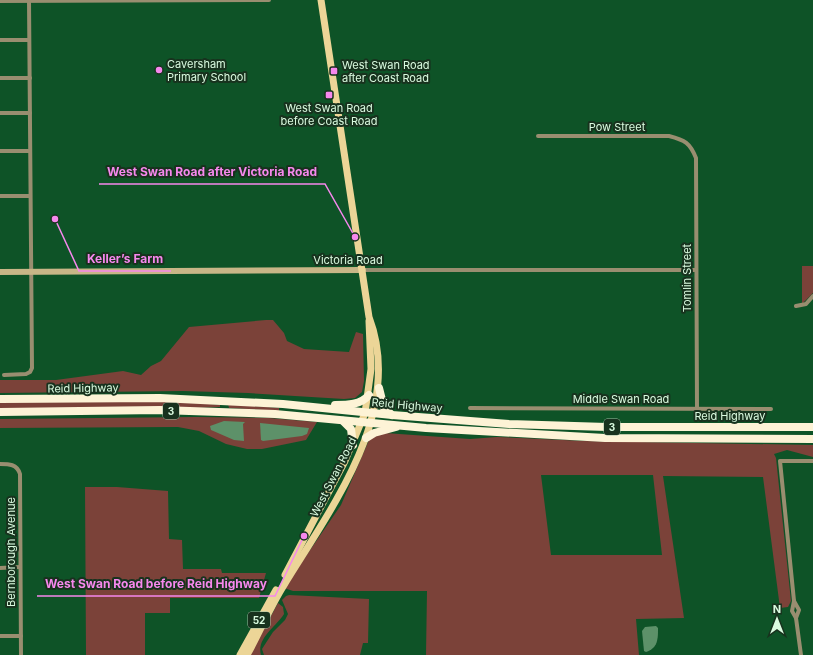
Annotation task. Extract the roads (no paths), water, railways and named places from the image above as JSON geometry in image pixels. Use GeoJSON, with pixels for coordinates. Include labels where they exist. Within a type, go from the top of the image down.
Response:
{"type":"FeatureCollection","features":[{"type":"Feature","properties":{"kind":"highway"},"geometry":{"type":"LineString","coordinates":[[378,388],[384,408],[392,415]]}},
{"type":"Feature","properties":{"kind":"highway"},"geometry":{"type":"LineString","coordinates":[[324,408],[334,405],[358,403],[369,395]]}},
{"type":"Feature","properties":{"kind":"highway","name":"Reid Highway"},"geometry":{"type":"LineString","coordinates":[[0,399],[160,398],[230,400],[509,424],[607,427],[813,426]]}},
{"type":"Feature","properties":{"kind":"highway","name":"Reid Highway"},"geometry":{"type":"LineString","coordinates":[[0,412],[160,410],[275,414],[399,426],[605,438],[813,439]]}},
{"type":"Feature","properties":{"kind":"highway"},"geometry":{"type":"LineString","coordinates":[[342,420],[351,429],[353,445]]}},
{"type":"Feature","properties":{"kind":"highway"},"geometry":{"type":"LineString","coordinates":[[366,438],[374,433],[399,426]]}},
{"type":"Feature","properties":{"kind":"main road","name":"West Swan Road"},"geometry":{"type":"LineString","coordinates":[[240,655],[315,520],[353,445],[366,423],[378,388],[378,349],[369,317],[321,0]]}},
{"type":"Feature","properties":{"kind":"main road","name":"West Swan Road"},"geometry":{"type":"LineString","coordinates":[[369,317],[368,324],[371,369],[369,395],[370,413]]}},
{"type":"Feature","properties":{"kind":"main road","name":"West Swan Road"},"geometry":{"type":"LineString","coordinates":[[247,655],[282,587],[341,490],[366,438],[366,423]]}},
{"type":"Feature","properties":{"kind":"street"},"geometry":{"type":"LineString","coordinates":[[0,1],[269,0]]}},
{"type":"Feature","properties":{"kind":"street"},"geometry":{"type":"LineString","coordinates":[[4,374],[26,374],[30,372],[32,368],[29,1]]}},
{"type":"Feature","properties":{"kind":"street"},"geometry":{"type":"LineString","coordinates":[[0,40],[30,40]]}},
{"type":"Feature","properties":{"kind":"street"},"geometry":{"type":"LineString","coordinates":[[0,78],[30,78]]}},
{"type":"Feature","properties":{"kind":"street"},"geometry":{"type":"LineString","coordinates":[[0,113],[30,113]]}},
{"type":"Feature","properties":{"kind":"street","name":"Pow Street"},"geometry":{"type":"LineString","coordinates":[[538,136],[669,136],[682,139],[692,148]]}},
{"type":"Feature","properties":{"kind":"street","name":"Tomlin Street"},"geometry":{"type":"LineString","coordinates":[[692,148],[696,158],[697,408]]}},
{"type":"Feature","properties":{"kind":"street"},"geometry":{"type":"LineString","coordinates":[[0,151],[30,151]]}},
{"type":"Feature","properties":{"kind":"street"},"geometry":{"type":"LineString","coordinates":[[0,196],[30,196]]}},
{"type":"Feature","properties":{"kind":"street","name":"Victoria Road"},"geometry":{"type":"LineString","coordinates":[[0,272],[696,270]]}},
{"type":"Feature","properties":{"kind":"street"},"geometry":{"type":"LineString","coordinates":[[796,306],[806,304],[813,296]]}},
{"type":"Feature","properties":{"kind":"street","name":"Middle Swan Road"},"geometry":{"type":"LineString","coordinates":[[470,408],[771,409]]}},
{"type":"Feature","properties":{"kind":"street"},"geometry":{"type":"LineString","coordinates":[[801,655],[796,618],[798,610],[794,601],[780,461],[813,461]]}},
{"type":"Feature","properties":{"kind":"street","name":"Bernborough Avenue"},"geometry":{"type":"LineString","coordinates":[[0,464],[12,464],[19,470],[20,474],[21,655]]}},
{"type":"Feature","properties":{"kind":"street"},"geometry":{"type":"LineString","coordinates":[[0,568],[20,568]]}},
{"type":"Feature","properties":{"kind":"street"},"geometry":{"type":"LineString","coordinates":[[0,636],[21,636]]}},
{"type":"Feature","properties":{"kind":"place","name":"Caversham Primary School"},"geometry":{"type":"Point","coordinates":[159,70]}},
{"type":"Feature","properties":{"kind":"place","name":"West Swan Road after Coast Road"},"geometry":{"type":"Point","coordinates":[334,71]}},
{"type":"Feature","properties":{"kind":"place","name":"West Swan Road before Coast Road"},"geometry":{"type":"Point","coordinates":[329,95]}},
{"type":"Feature","properties":{"kind":"place","name":"Keller’s Farm"},"geometry":{"type":"Point","coordinates":[55,219]}},
{"type":"Feature","properties":{"kind":"place","name":"West Swan Road after Victoria Road"},"geometry":{"type":"Point","coordinates":[355,237]}},
{"type":"Feature","properties":{"kind":"place","name":"West Swan Road before Reid Highway"},"geometry":{"type":"Point","coordinates":[304,536]}}]}
